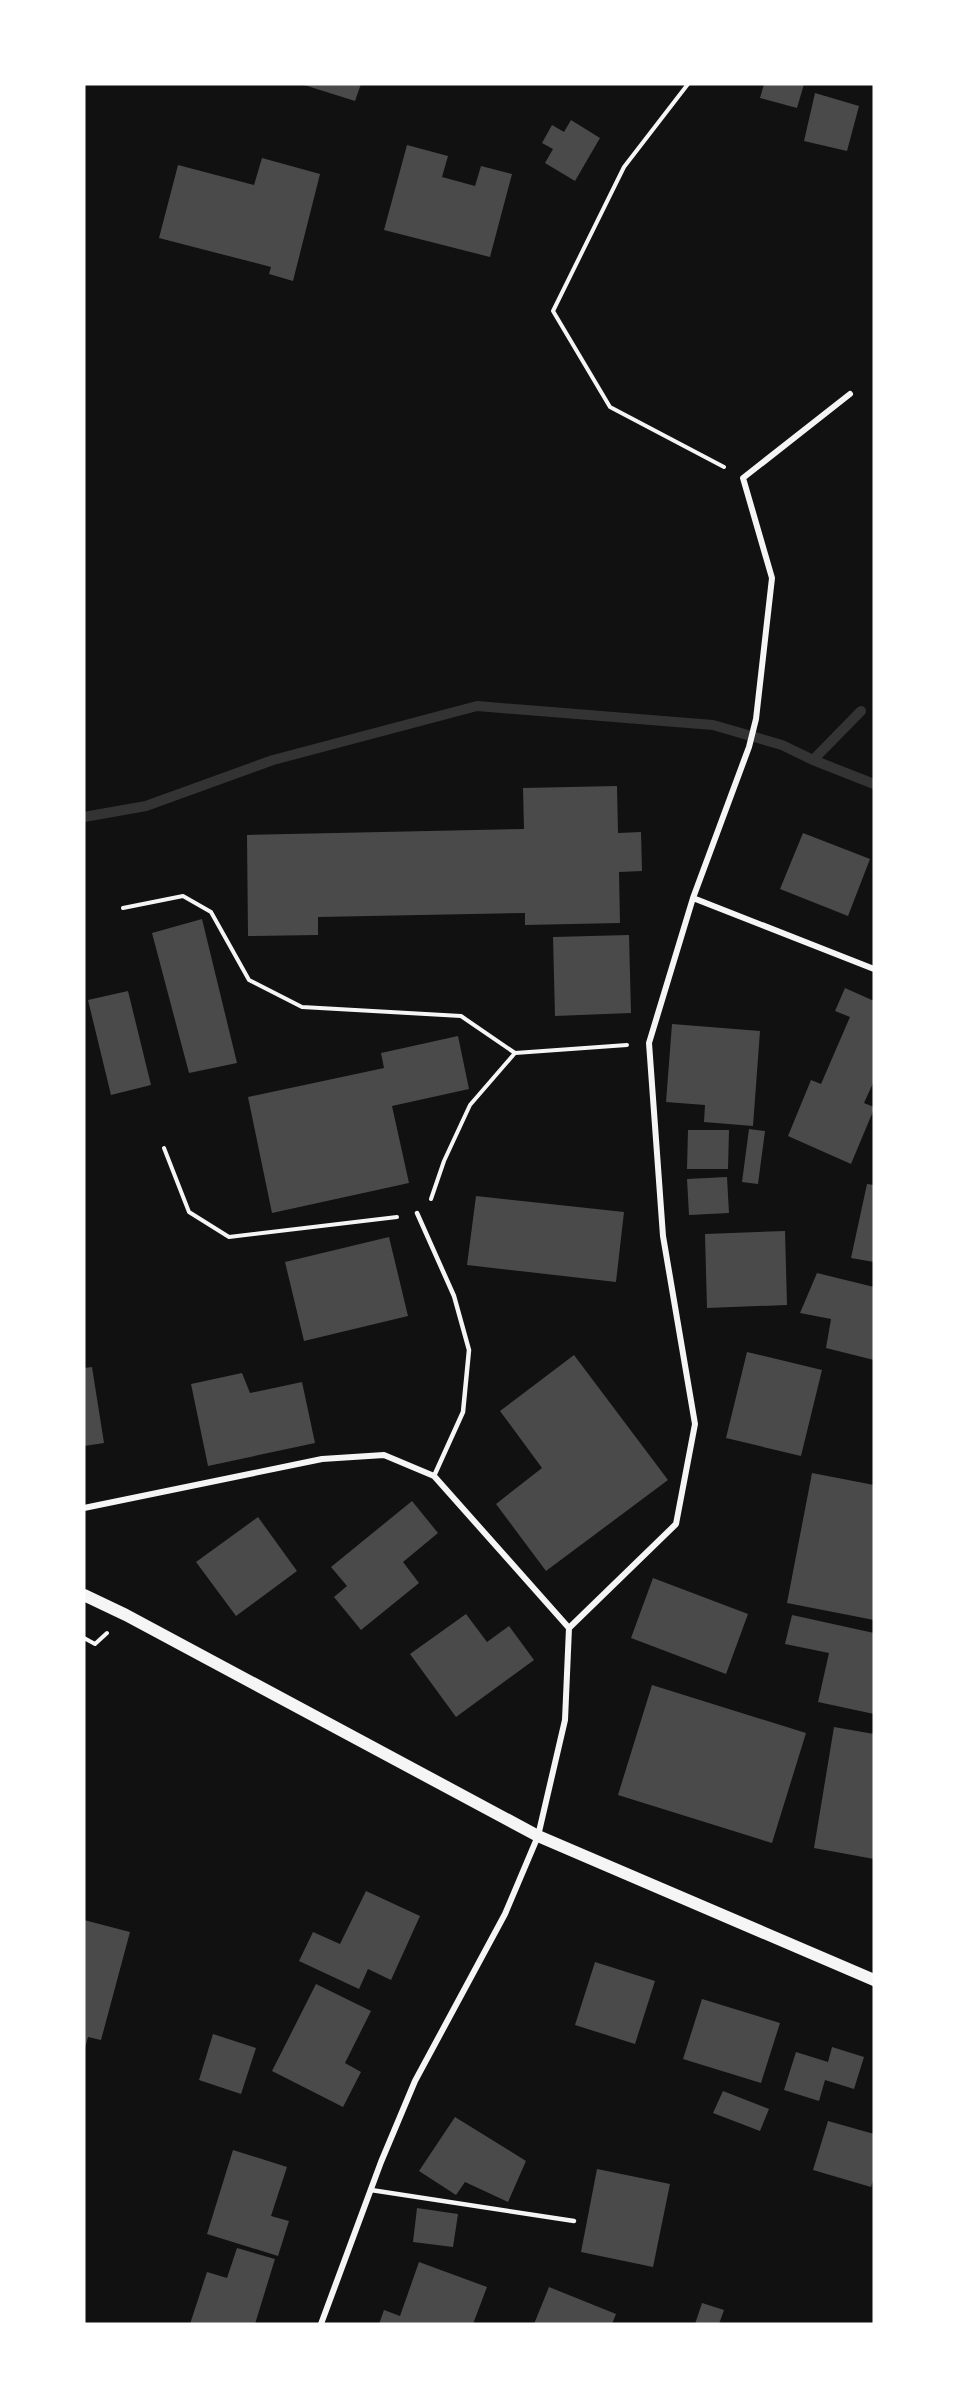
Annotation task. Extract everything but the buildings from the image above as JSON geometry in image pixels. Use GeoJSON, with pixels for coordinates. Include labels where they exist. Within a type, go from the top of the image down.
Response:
{"type":"FeatureCollection","features":[{"type":"Feature","properties":{"kind":"main road"},"geometry":{"type":"LineString","coordinates":[[84,1595],[126,1615],[538,1836],[874,1980]]}},
{"type":"Feature","properties":{"kind":"street"},"geometry":{"type":"LineString","coordinates":[[321,2324],[415,2081],[505,1914],[538,1836],[565,1720],[569,1628],[675,1524],[696,1424],[663,1236],[649,1043],[693,898],[749,747],[756,719],[772,578],[743,478],[850,394]]}},
{"type":"Feature","properties":{"kind":"street"},"geometry":{"type":"LineString","coordinates":[[693,898],[874,969]]}},
{"type":"Feature","properties":{"kind":"street"},"geometry":{"type":"LineString","coordinates":[[84,1508],[322,1459],[384,1455],[434,1476],[569,1628]]}},
{"type":"Feature","properties":{"kind":"lane"},"geometry":{"type":"LineString","coordinates":[[417,1213],[454,1296],[469,1350],[463,1412],[434,1476]]}},
{"type":"Feature","properties":{"kind":"lane"},"geometry":{"type":"LineString","coordinates":[[371,2190],[574,2221]]}},
{"type":"Feature","properties":{"kind":"path"},"geometry":{"type":"LineString","coordinates":[[688,84],[624,167],[553,311],[610,407],[743,478]]}},
{"type":"Feature","properties":{"kind":"path"},"geometry":{"type":"LineString","coordinates":[[123,908],[183,896],[211,912],[249,980],[302,1007],[461,1016],[515,1053],[649,1043]]}},
{"type":"Feature","properties":{"kind":"path"},"geometry":{"type":"LineString","coordinates":[[164,1148],[189,1212],[229,1237],[394,1218],[417,1213],[433,1197],[444,1161],[470,1105],[515,1053]]}},
{"type":"Feature","properties":{"kind":"waterway"},"geometry":{"type":"LineString","coordinates":[[84,817],[146,806],[273,760],[477,706],[713,725],[782,745],[813,760],[861,711]]}},
{"type":"Feature","properties":{"kind":"waterway"},"geometry":{"type":"LineString","coordinates":[[813,760],[874,784]]}}]}
